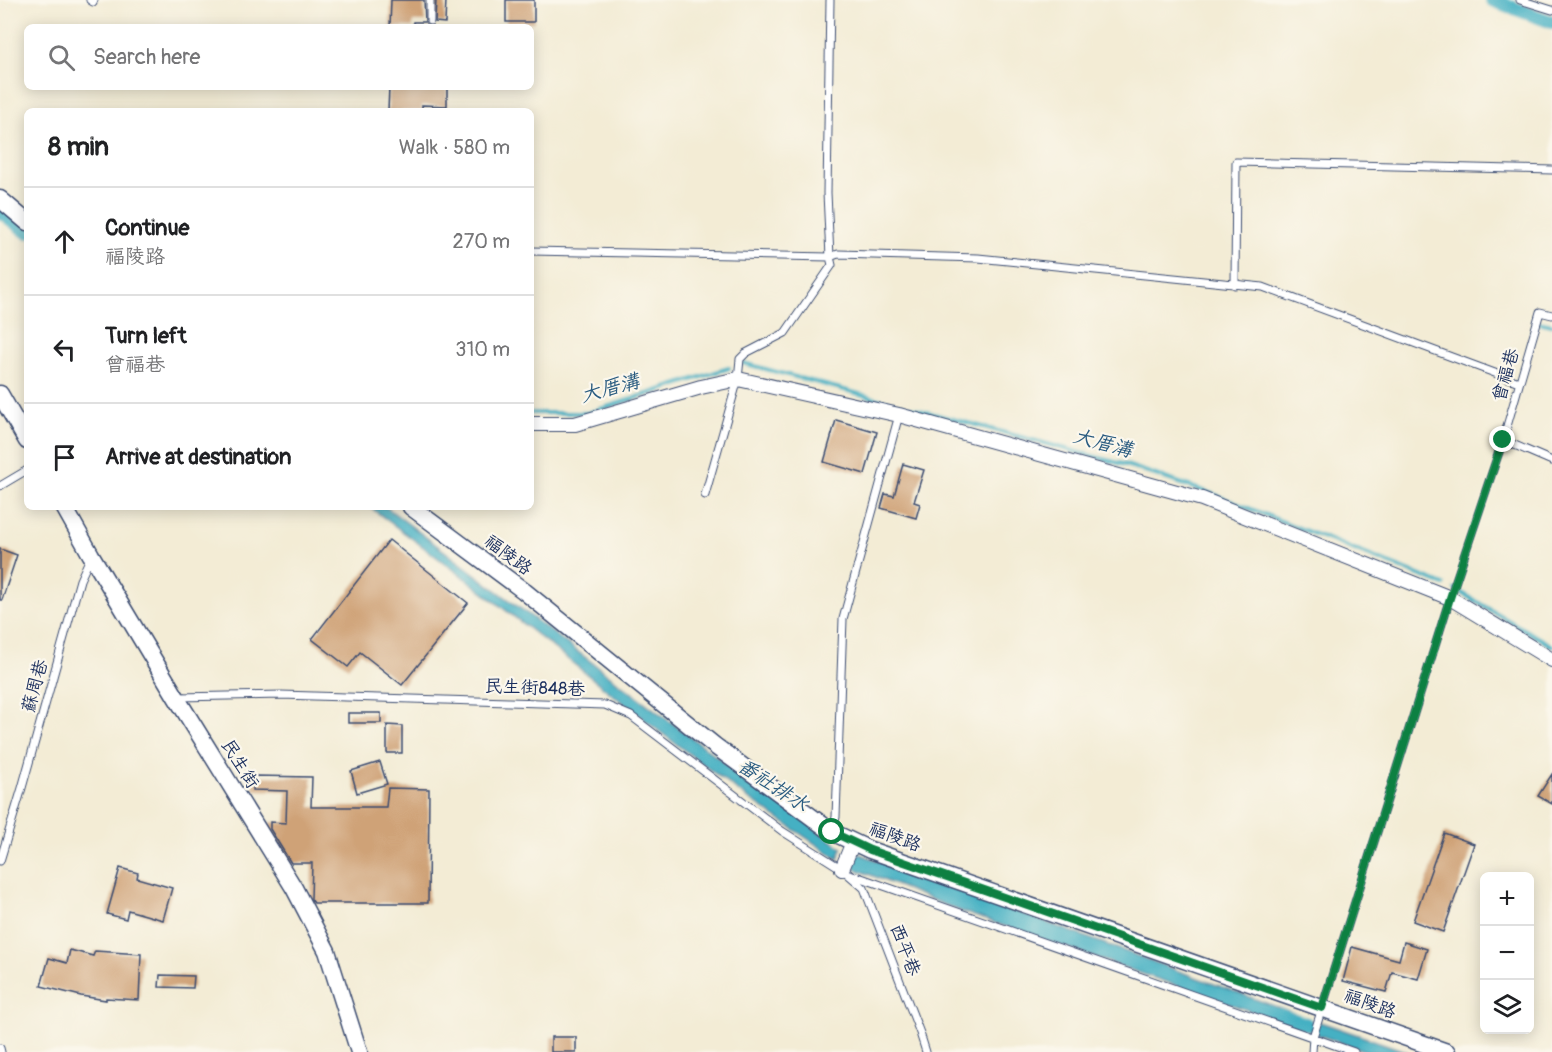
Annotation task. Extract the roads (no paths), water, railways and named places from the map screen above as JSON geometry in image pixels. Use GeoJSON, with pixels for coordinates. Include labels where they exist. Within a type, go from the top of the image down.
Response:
{"type":"FeatureCollection","features":[{"type":"Feature","properties":{"kind":"street"},"geometry":{"type":"LineString","coordinates":[[0,199],[24,219]]}},
{"type":"Feature","properties":{"kind":"street"},"geometry":{"type":"LineString","coordinates":[[534,424],[575,423],[701,387],[738,379],[899,416],[1202,499],[1450,598],[1552,660]]}},
{"type":"Feature","properties":{"kind":"street"},"geometry":{"type":"LineString","coordinates":[[0,394],[24,436]]}},
{"type":"Feature","properties":{"kind":"street","name":"民生街"},"geometry":{"type":"LineString","coordinates":[[66,510],[311,919],[327,951],[359,1052]]}},
{"type":"Feature","properties":{"kind":"street","name":"福陵路"},"geometry":{"type":"LineString","coordinates":[[415,510],[524,591],[715,746],[832,832],[961,882],[1447,1052]]}},
{"type":"Feature","properties":{"kind":"street"},"geometry":{"type":"LineString","coordinates":[[844,870],[853,842]]}},
{"type":"Feature","properties":{"kind":"lane"},"geometry":{"type":"LineString","coordinates":[[90,0],[93,2],[94,0]]}},
{"type":"Feature","properties":{"kind":"lane"},"geometry":{"type":"LineString","coordinates":[[430,0],[430,21]]}},
{"type":"Feature","properties":{"kind":"lane"},"geometry":{"type":"LineString","coordinates":[[705,495],[738,379],[740,359],[746,353],[785,333],[832,266],[827,193],[830,0]]}},
{"type":"Feature","properties":{"kind":"lane"},"geometry":{"type":"LineString","coordinates":[[1520,0],[1552,10]]}},
{"type":"Feature","properties":{"kind":"lane"},"geometry":{"type":"LineString","coordinates":[[1235,285],[1236,162],[1552,170]]}},
{"type":"Feature","properties":{"kind":"lane"},"geometry":{"type":"LineString","coordinates":[[534,251],[830,256],[838,254],[978,258],[1263,287],[1519,382]]}},
{"type":"Feature","properties":{"kind":"lane","name":"曾福巷"},"geometry":{"type":"LineString","coordinates":[[1322,1008],[1450,598],[1503,440],[1540,312],[1552,315]]}},
{"type":"Feature","properties":{"kind":"lane"},"geometry":{"type":"LineString","coordinates":[[832,832],[836,817],[843,619],[899,416]]}},
{"type":"Feature","properties":{"kind":"lane"},"geometry":{"type":"LineString","coordinates":[[1503,440],[1552,461]]}},
{"type":"Feature","properties":{"kind":"lane"},"geometry":{"type":"LineString","coordinates":[[0,486],[24,473]]}},
{"type":"Feature","properties":{"kind":"lane","name":"蘇周巷"},"geometry":{"type":"LineString","coordinates":[[0,861],[80,580],[91,555]]}},
{"type":"Feature","properties":{"kind":"lane","name":"民生街848巷"},"geometry":{"type":"LineString","coordinates":[[176,697],[281,695],[605,705],[631,716],[782,831],[844,870]]}},
{"type":"Feature","properties":{"kind":"lane"},"geometry":{"type":"LineString","coordinates":[[844,870],[1354,1052]]}},
{"type":"Feature","properties":{"kind":"lane","name":"西平巷"},"geometry":{"type":"LineString","coordinates":[[844,870],[864,888],[926,1052]]}},
{"type":"Feature","properties":{"kind":"lane"},"geometry":{"type":"LineString","coordinates":[[1312,1052],[1313,1037],[1322,1008]]}},
{"type":"Feature","properties":{"kind":"water"},"geometry":{"type":"Polygon","coordinates":[[[374,510],[390,510],[758,788],[842,848],[838,859],[746,797],[374,510]]]}},
{"type":"Feature","properties":{"kind":"water"},"geometry":{"type":"Polygon","coordinates":[[[857,853],[1296,1014],[1294,1026],[960,911],[851,867],[857,853]]]}},
{"type":"Feature","properties":{"kind":"water"},"geometry":{"type":"Polygon","coordinates":[[[1314,1020],[1408,1052],[1368,1052],[1310,1032],[1314,1020]]]}},
{"type":"Feature","properties":{"kind":"waterway"},"geometry":{"type":"LineString","coordinates":[[1492,0],[1552,22]]}},
{"type":"Feature","properties":{"kind":"waterway","name":"番社排水"},"geometry":{"type":"LineString","coordinates":[[0,211],[24,230]]}},
{"type":"Feature","properties":{"kind":"waterway"},"geometry":{"type":"LineString","coordinates":[[1538,322],[1552,325]]}},
{"type":"Feature","properties":{"kind":"waterway","name":"大厝溝"},"geometry":{"type":"LineString","coordinates":[[743,363],[1126,465],[1218,496],[1444,585]]}},
{"type":"Feature","properties":{"kind":"waterway","name":"大厝溝"},"geometry":{"type":"LineString","coordinates":[[534,413],[588,413],[729,368]]}},
{"type":"Feature","properties":{"kind":"waterway","name":"大厝溝"},"geometry":{"type":"LineString","coordinates":[[1455,589],[1552,646]]}},
{"type":"Feature","properties":{"kind":"waterway","name":"番社排水"},"geometry":{"type":"LineString","coordinates":[[1279,1015],[1306,1024]]}}]}
